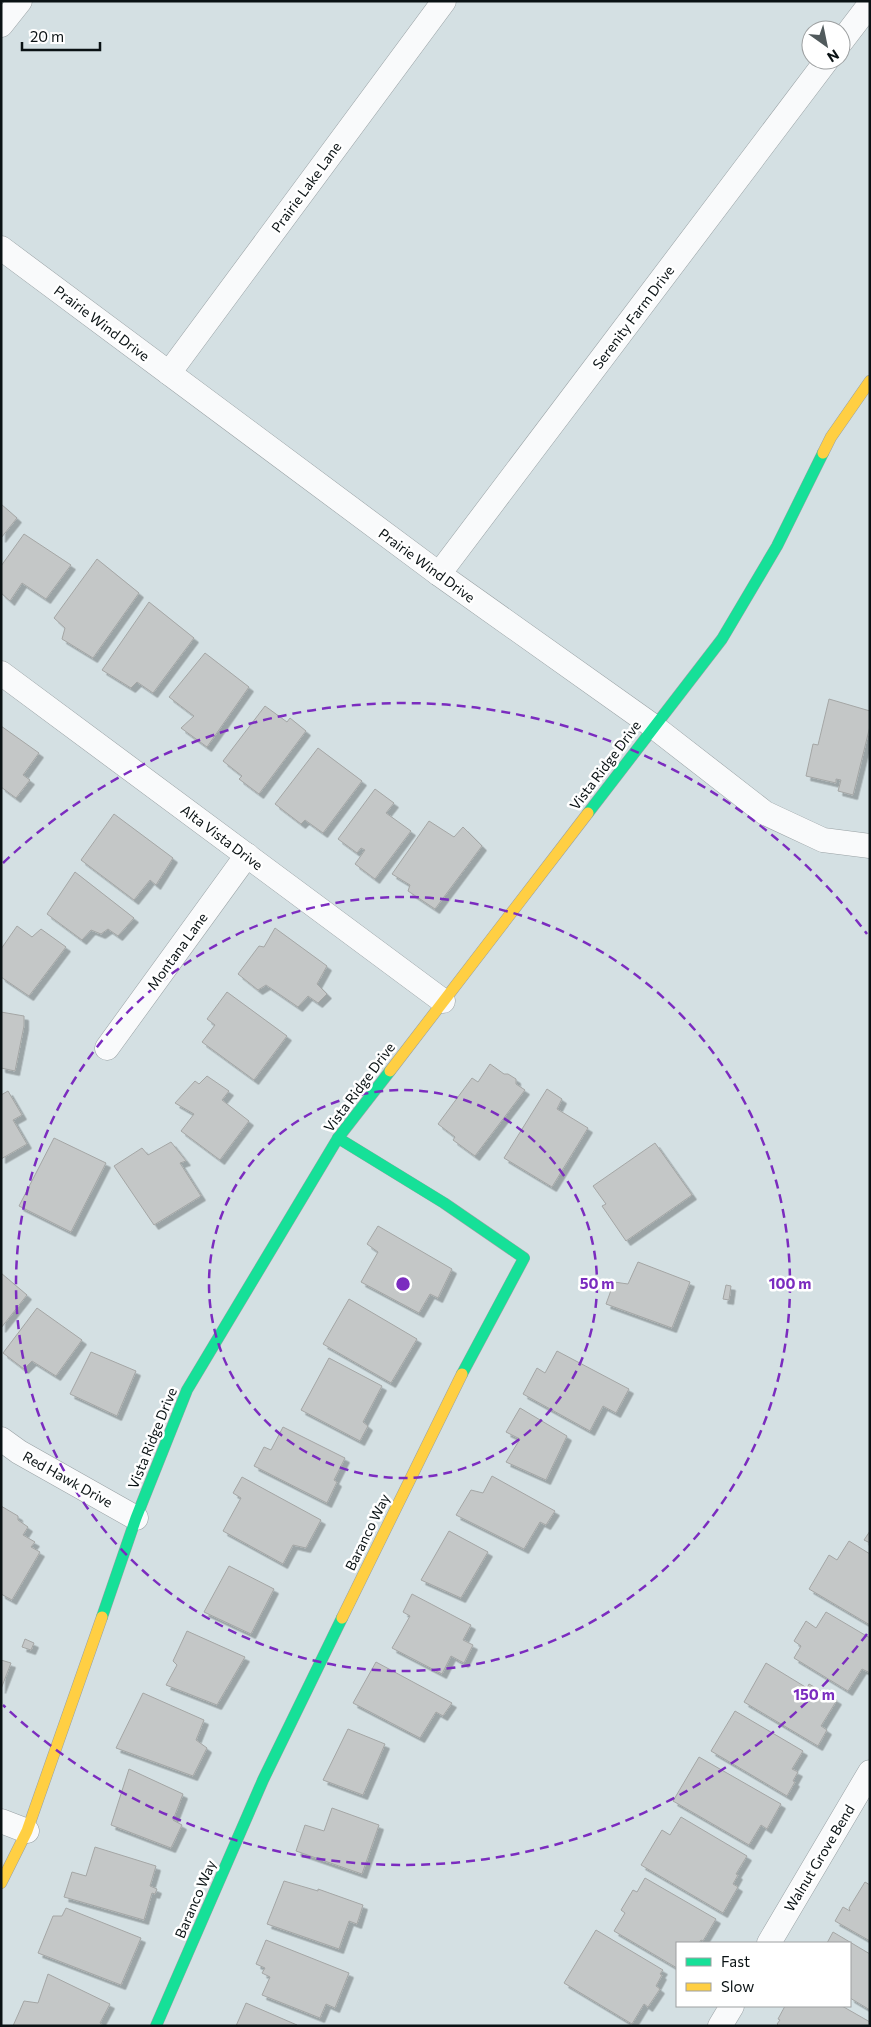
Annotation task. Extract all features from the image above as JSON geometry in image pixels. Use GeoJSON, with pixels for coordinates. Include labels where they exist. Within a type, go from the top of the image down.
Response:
{"type":"FeatureCollection","features":[{"type":"Feature","properties":{"kind":"street"},"geometry":{"type":"LineString","coordinates":[[1,25],[20,1]]}},
{"type":"Feature","properties":{"kind":"street","name":"Prairie Lake Lane"},"geometry":{"type":"LineString","coordinates":[[169,373],[444,1]]}},
{"type":"Feature","properties":{"kind":"street"},"geometry":{"type":"LineString","coordinates":[[851,29],[870,4]]}},
{"type":"Feature","properties":{"kind":"street","name":"Serenity Farm Drive"},"geometry":{"type":"LineString","coordinates":[[439,574],[819,70]]}},
{"type":"Feature","properties":{"kind":"street","name":"Prairie Wind Drive"},"geometry":{"type":"LineString","coordinates":[[1,248],[439,574],[653,726],[764,813],[822,840],[870,846]]}},
{"type":"Feature","properties":{"kind":"street","name":"Vista Ridge Drive"},"geometry":{"type":"LineString","coordinates":[[1,1883],[27,1831],[136,1518],[187,1390],[338,1138],[722,638],[776,546],[831,437],[870,381]]}},
{"type":"Feature","properties":{"kind":"street","name":"Alta Vista Drive"},"geometry":{"type":"LineString","coordinates":[[1,673],[443,1001]]}},
{"type":"Feature","properties":{"kind":"street","name":"Montana Lane"},"geometry":{"type":"LineString","coordinates":[[108,1048],[247,855]]}},
{"type":"Feature","properties":{"kind":"street","name":"Baranco Way"},"geometry":{"type":"LineString","coordinates":[[156,2026],[267,1771],[448,1400],[524,1258],[444,1203],[338,1138]]}},
{"type":"Feature","properties":{"kind":"street","name":"Red Hawk Drive"},"geometry":{"type":"LineString","coordinates":[[1,1439],[19,1452],[136,1518]]}},
{"type":"Feature","properties":{"kind":"street","name":"Walnut Grove Bend"},"geometry":{"type":"LineString","coordinates":[[770,1942],[870,1772]]}},
{"type":"Feature","properties":{"kind":"street"},"geometry":{"type":"LineString","coordinates":[[1,1822],[27,1831]]}},
{"type":"Feature","properties":{"kind":"street"},"geometry":{"type":"LineString","coordinates":[[720,2026],[731,2007]]}},
{"type":"Feature","properties":{"kind":"building"},"geometry":{"type":"Polygon","coordinates":[[[1,504],[17,518],[1,538],[1,504]]]}},
{"type":"Feature","properties":{"kind":"building"},"geometry":{"type":"Polygon","coordinates":[[[24,534],[71,565],[46,599],[22,583],[10,601],[1,593],[1,566],[24,534]]]}},
{"type":"Feature","properties":{"kind":"building"},"geometry":{"type":"Polygon","coordinates":[[[97,559],[139,593],[93,658],[62,639],[65,628],[54,618],[97,559]]]}},
{"type":"Feature","properties":{"kind":"building"},"geometry":{"type":"Polygon","coordinates":[[[149,602],[194,638],[153,693],[137,682],[131,688],[102,670],[149,602]]]}},
{"type":"Feature","properties":{"kind":"building"},"geometry":{"type":"Polygon","coordinates":[[[205,653],[249,687],[207,747],[181,728],[194,716],[169,697],[205,653]]]}},
{"type":"Feature","properties":{"kind":"building"},"geometry":{"type":"Polygon","coordinates":[[[829,699],[870,711],[870,726],[853,795],[838,791],[841,780],[836,779],[836,783],[806,776],[813,744],[818,745],[829,699]]]}},
{"type":"Feature","properties":{"kind":"building"},"geometry":{"type":"Polygon","coordinates":[[[265,706],[287,722],[290,718],[306,731],[259,794],[239,779],[242,776],[223,761],[265,706]]]}},
{"type":"Feature","properties":{"kind":"building"},"geometry":{"type":"Polygon","coordinates":[[[1,726],[39,753],[23,775],[30,780],[16,798],[1,787],[1,726]]]}},
{"type":"Feature","properties":{"kind":"building"},"geometry":{"type":"Polygon","coordinates":[[[318,748],[362,781],[323,833],[305,820],[301,824],[275,804],[318,748]]]}},
{"type":"Feature","properties":{"kind":"building"},"geometry":{"type":"Polygon","coordinates":[[[375,789],[394,803],[386,813],[411,831],[375,879],[355,864],[365,850],[361,848],[357,853],[338,839],[375,789]]]}},
{"type":"Feature","properties":{"kind":"building"},"geometry":{"type":"Polygon","coordinates":[[[114,814],[173,858],[156,885],[150,880],[134,900],[81,860],[114,814]]]}},
{"type":"Feature","properties":{"kind":"building"},"geometry":{"type":"Polygon","coordinates":[[[429,821],[454,837],[463,827],[482,846],[435,909],[408,891],[410,885],[392,874],[429,821]]]}},
{"type":"Feature","properties":{"kind":"building"},"geometry":{"type":"Polygon","coordinates":[[[75,872],[134,918],[118,936],[108,929],[101,934],[91,930],[82,940],[47,914],[75,872]]]}},
{"type":"Feature","properties":{"kind":"building"},"geometry":{"type":"Polygon","coordinates":[[[17,926],[32,937],[41,929],[66,947],[29,996],[1,977],[1,949],[17,926]]]}},
{"type":"Feature","properties":{"kind":"building"},"geometry":{"type":"Polygon","coordinates":[[[275,928],[327,966],[317,984],[327,994],[318,1003],[308,996],[298,1007],[266,985],[258,990],[238,974],[259,946],[264,947],[275,928]]]}},
{"type":"Feature","properties":{"kind":"building"},"geometry":{"type":"Polygon","coordinates":[[[227,992],[287,1036],[254,1080],[202,1042],[215,1025],[207,1019],[227,992]]]}},
{"type":"Feature","properties":{"kind":"building"},"geometry":{"type":"Polygon","coordinates":[[[1,1012],[24,1016],[24,1026],[15,1071],[1,1068],[1,1012]]]}},
{"type":"Feature","properties":{"kind":"building"},"geometry":{"type":"Polygon","coordinates":[[[490,1064],[504,1074],[508,1074],[516,1079],[516,1084],[525,1090],[475,1156],[453,1140],[455,1137],[438,1124],[472,1078],[478,1082],[490,1064]]]}},
{"type":"Feature","properties":{"kind":"building"},"geometry":{"type":"Polygon","coordinates":[[[207,1076],[229,1091],[222,1100],[249,1121],[220,1160],[181,1131],[194,1114],[175,1103],[195,1081],[199,1084],[207,1076]]]}},
{"type":"Feature","properties":{"kind":"building"},"geometry":{"type":"Polygon","coordinates":[[[547,1089],[562,1099],[557,1109],[588,1128],[552,1187],[504,1158],[547,1089]]]}},
{"type":"Feature","properties":{"kind":"building"},"geometry":{"type":"Polygon","coordinates":[[[8,1091],[22,1115],[13,1120],[27,1144],[1,1159],[1,1095],[8,1091]]]}},
{"type":"Feature","properties":{"kind":"building"},"geometry":{"type":"Polygon","coordinates":[[[54,1138],[106,1163],[71,1232],[19,1206],[54,1138]]]}},
{"type":"Feature","properties":{"kind":"building"},"geometry":{"type":"Polygon","coordinates":[[[171,1142],[186,1161],[180,1163],[201,1196],[154,1225],[114,1166],[142,1148],[148,1155],[171,1142]]]}},
{"type":"Feature","properties":{"kind":"building"},"geometry":{"type":"Polygon","coordinates":[[[655,1143],[692,1195],[626,1241],[602,1206],[606,1204],[593,1186],[655,1143]]]}},
{"type":"Feature","properties":{"kind":"building"},"geometry":{"type":"Polygon","coordinates":[[[378,1226],[452,1269],[438,1298],[430,1294],[419,1313],[361,1282],[378,1252],[367,1244],[378,1226]]]}},
{"type":"Feature","properties":{"kind":"building"},"geometry":{"type":"Polygon","coordinates":[[[638,1262],[690,1282],[672,1328],[606,1304],[614,1282],[628,1284],[638,1262]]]}},
{"type":"Feature","properties":{"kind":"building"},"geometry":{"type":"Polygon","coordinates":[[[1,1273],[27,1295],[1,1328],[1,1273]]]}},
{"type":"Feature","properties":{"kind":"building"},"geometry":{"type":"Polygon","coordinates":[[[726,1285],[731,1286],[729,1300],[723,1299],[726,1285]]]}},
{"type":"Feature","properties":{"kind":"building"},"geometry":{"type":"Polygon","coordinates":[[[349,1299],[417,1339],[391,1383],[323,1344],[349,1299]]]}},
{"type":"Feature","properties":{"kind":"building"},"geometry":{"type":"Polygon","coordinates":[[[37,1308],[82,1340],[56,1376],[32,1361],[24,1369],[3,1353],[37,1308]]]}},
{"type":"Feature","properties":{"kind":"building"},"geometry":{"type":"Polygon","coordinates":[[[557,1351],[629,1389],[616,1413],[603,1406],[590,1431],[523,1394],[537,1368],[545,1373],[557,1351]]]}},
{"type":"Feature","properties":{"kind":"building"},"geometry":{"type":"Polygon","coordinates":[[[91,1352],[136,1371],[117,1416],[70,1394],[91,1352]]]}},
{"type":"Feature","properties":{"kind":"building"},"geometry":{"type":"Polygon","coordinates":[[[329,1358],[382,1386],[363,1422],[368,1426],[360,1441],[301,1410],[329,1358]]]}},
{"type":"Feature","properties":{"kind":"building"},"geometry":{"type":"Polygon","coordinates":[[[520,1408],[567,1436],[546,1480],[506,1462],[520,1439],[506,1432],[520,1408]]]}},
{"type":"Feature","properties":{"kind":"building"},"geometry":{"type":"Polygon","coordinates":[[[283,1427],[345,1458],[334,1480],[337,1482],[327,1503],[254,1466],[264,1447],[271,1450],[283,1427]]]}},
{"type":"Feature","properties":{"kind":"building"},"geometry":{"type":"Polygon","coordinates":[[[492,1476],[555,1511],[546,1525],[540,1522],[524,1549],[456,1515],[471,1490],[483,1493],[492,1476]]]}},
{"type":"Feature","properties":{"kind":"building"},"geometry":{"type":"Polygon","coordinates":[[[242,1477],[321,1520],[306,1548],[293,1545],[283,1564],[223,1531],[241,1498],[233,1493],[242,1477]]]}},
{"type":"Feature","properties":{"kind":"building"},"geometry":{"type":"Polygon","coordinates":[[[1,1506],[18,1516],[18,1520],[28,1527],[23,1535],[35,1542],[31,1547],[40,1552],[12,1600],[1,1594],[1,1506]]]}},
{"type":"Feature","properties":{"kind":"building"},"geometry":{"type":"Polygon","coordinates":[[[449,1531],[488,1552],[461,1598],[421,1580],[449,1531]]]}},
{"type":"Feature","properties":{"kind":"building"},"geometry":{"type":"Polygon","coordinates":[[[870,1531],[870,1543],[864,1540],[870,1531]]]}},
{"type":"Feature","properties":{"kind":"building"},"geometry":{"type":"Polygon","coordinates":[[[849,1541],[870,1554],[870,1625],[809,1589],[829,1555],[837,1560],[849,1541]]]}},
{"type":"Feature","properties":{"kind":"building"},"geometry":{"type":"Polygon","coordinates":[[[229,1566],[274,1589],[251,1634],[204,1612],[229,1566]]]}},
{"type":"Feature","properties":{"kind":"building"},"geometry":{"type":"Polygon","coordinates":[[[412,1594],[471,1625],[463,1640],[473,1645],[464,1663],[451,1656],[442,1674],[392,1648],[410,1616],[403,1612],[412,1594]]]}},
{"type":"Feature","properties":{"kind":"building"},"geometry":{"type":"Polygon","coordinates":[[[826,1612],[870,1638],[870,1673],[862,1669],[848,1691],[794,1658],[801,1646],[794,1641],[806,1621],[816,1628],[826,1612]]]}},
{"type":"Feature","properties":{"kind":"building"},"geometry":{"type":"Polygon","coordinates":[[[187,1631],[245,1657],[217,1705],[166,1685],[177,1665],[173,1661],[187,1631]]]}},
{"type":"Feature","properties":{"kind":"building"},"geometry":{"type":"Polygon","coordinates":[[[25,1639],[34,1643],[31,1650],[22,1647],[25,1639]]]}},
{"type":"Feature","properties":{"kind":"building"},"geometry":{"type":"Polygon","coordinates":[[[1,1660],[11,1663],[1,1689],[1,1660]]]}},
{"type":"Feature","properties":{"kind":"building"},"geometry":{"type":"Polygon","coordinates":[[[376,1662],[452,1703],[443,1716],[436,1712],[420,1738],[353,1703],[376,1662]]]}},
{"type":"Feature","properties":{"kind":"building"},"geometry":{"type":"Polygon","coordinates":[[[766,1663],[807,1688],[809,1684],[837,1700],[821,1726],[827,1730],[818,1746],[744,1702],[766,1663]]]}},
{"type":"Feature","properties":{"kind":"building"},"geometry":{"type":"Polygon","coordinates":[[[143,1693],[204,1720],[196,1740],[207,1748],[193,1776],[116,1748],[143,1693]]]}},
{"type":"Feature","properties":{"kind":"building"},"geometry":{"type":"Polygon","coordinates":[[[735,1711],[803,1751],[792,1769],[798,1772],[787,1796],[711,1751],[735,1711]]]}},
{"type":"Feature","properties":{"kind":"building"},"geometry":{"type":"Polygon","coordinates":[[[348,1729],[385,1744],[363,1795],[323,1780],[348,1729]]]}},
{"type":"Feature","properties":{"kind":"building"},"geometry":{"type":"Polygon","coordinates":[[[699,1757],[781,1804],[767,1829],[761,1825],[749,1845],[673,1801],[699,1757]]]}},
{"type":"Feature","properties":{"kind":"building"},"geometry":{"type":"Polygon","coordinates":[[[129,1769],[183,1794],[173,1820],[182,1825],[171,1848],[111,1825],[129,1769]]]}},
{"type":"Feature","properties":{"kind":"building"},"geometry":{"type":"Polygon","coordinates":[[[332,1808],[379,1825],[362,1874],[296,1851],[305,1825],[324,1831],[332,1808]]]}},
{"type":"Feature","properties":{"kind":"building"},"geometry":{"type":"Polygon","coordinates":[[[681,1817],[747,1856],[736,1874],[738,1875],[733,1884],[738,1887],[723,1913],[641,1865],[662,1830],[670,1835],[681,1817]]]}},
{"type":"Feature","properties":{"kind":"building"},"geometry":{"type":"Polygon","coordinates":[[[95,1847],[156,1866],[150,1886],[157,1889],[155,1894],[152,1893],[144,1920],[64,1897],[72,1872],[86,1876],[95,1847]]]}},
{"type":"Feature","properties":{"kind":"building"},"geometry":{"type":"Polygon","coordinates":[[[645,1878],[716,1919],[703,1941],[676,1942],[676,1967],[614,1931],[625,1913],[621,1910],[633,1890],[637,1892],[645,1878]]]}},
{"type":"Feature","properties":{"kind":"building"},"geometry":{"type":"Polygon","coordinates":[[[284,1881],[318,1891],[318,1889],[363,1905],[357,1924],[349,1921],[339,1949],[267,1924],[284,1881]]]}},
{"type":"Feature","properties":{"kind":"building"},"geometry":{"type":"Polygon","coordinates":[[[865,1882],[870,1885],[870,1941],[835,1921],[843,1907],[850,1911],[849,1908],[865,1882]]]}},
{"type":"Feature","properties":{"kind":"building"},"geometry":{"type":"Polygon","coordinates":[[[66,1908],[141,1938],[121,1985],[38,1953],[53,1916],[62,1916],[66,1908]]]}},
{"type":"Feature","properties":{"kind":"building"},"geometry":{"type":"Polygon","coordinates":[[[596,1930],[663,1970],[656,1986],[660,1989],[648,2007],[644,2004],[632,2024],[564,1983],[596,1930]]]}},
{"type":"Feature","properties":{"kind":"building"},"geometry":{"type":"Polygon","coordinates":[[[833,1932],[850,1942],[828,1942],[833,1932]]]}},
{"type":"Feature","properties":{"kind":"building"},"geometry":{"type":"Polygon","coordinates":[[[266,1940],[349,1973],[335,2008],[326,2004],[320,2018],[262,1995],[270,1977],[262,1973],[265,1968],[256,1964],[266,1940]]]}},
{"type":"Feature","properties":{"kind":"building"},"geometry":{"type":"Polygon","coordinates":[[[851,1943],[870,1954],[870,2010],[851,1999],[851,1943]]]}},
{"type":"Feature","properties":{"kind":"building"},"geometry":{"type":"Polygon","coordinates":[[[48,1974],[110,2004],[100,2023],[104,2026],[13,2026],[24,2001],[38,2003],[48,1974]]]}},
{"type":"Feature","properties":{"kind":"building"},"geometry":{"type":"Polygon","coordinates":[[[246,2003],[297,2025],[297,2026],[236,2026],[246,2003]]]}},
{"type":"Feature","properties":{"kind":"building"},"geometry":{"type":"Polygon","coordinates":[[[784,2007],[844,2007],[870,2022],[870,2026],[779,2026],[777,2024],[780,2020],[778,2019],[784,2007]]]}},
{"type":"Feature","properties":{"kind":"traffic: fast"},"geometry":{"type":"LineString","coordinates":[[588,813],[722,639],[777,546],[823,453]]}},
{"type":"Feature","properties":{"kind":"traffic: fast"},"geometry":{"type":"LineString","coordinates":[[102,1617],[136,1518],[187,1390],[338,1138],[390,1071]]}},
{"type":"Feature","properties":{"kind":"traffic: fast"},"geometry":{"type":"LineString","coordinates":[[338,1138],[444,1203],[524,1258],[462,1374]]}},
{"type":"Feature","properties":{"kind":"traffic: fast"},"geometry":{"type":"LineString","coordinates":[[156,2026],[263,1780],[342,1618]]}},
{"type":"Feature","properties":{"kind":"traffic: slow"},"geometry":{"type":"LineString","coordinates":[[823,453],[831,437],[870,381]]}},
{"type":"Feature","properties":{"kind":"traffic: slow"},"geometry":{"type":"LineString","coordinates":[[390,1071],[588,813]]}},
{"type":"Feature","properties":{"kind":"traffic: slow"},"geometry":{"type":"LineString","coordinates":[[342,1618],[462,1374]]}},
{"type":"Feature","properties":{"kind":"traffic: slow"},"geometry":{"type":"LineString","coordinates":[[1,1883],[27,1831],[102,1617]]}}]}
